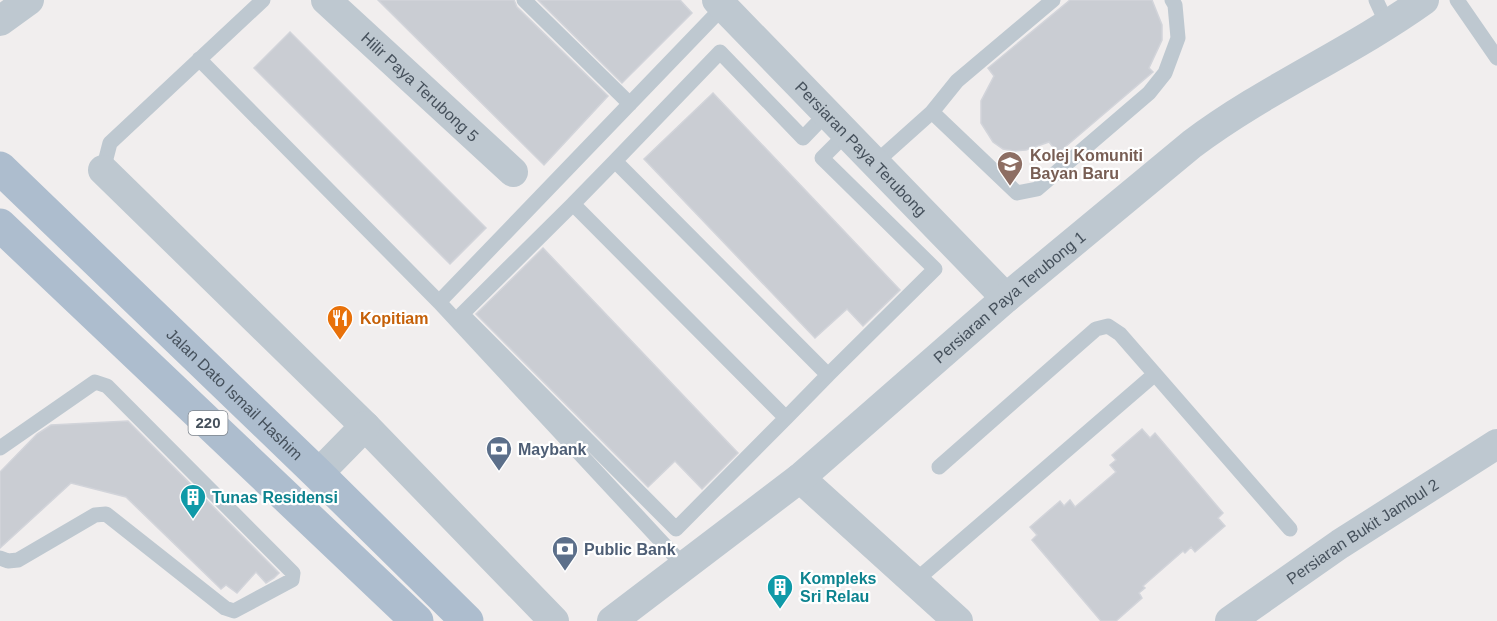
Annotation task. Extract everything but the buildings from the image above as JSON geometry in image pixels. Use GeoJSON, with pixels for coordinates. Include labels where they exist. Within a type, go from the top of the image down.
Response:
{"type":"FeatureCollection","features":[{"type":"Feature","properties":{"kind":"main road","name":"Jalan Dato Ismail Hashim"},"geometry":{"type":"LineString","coordinates":[[0,168],[467,621]]}},
{"type":"Feature","properties":{"kind":"main road","name":"220"},"geometry":{"type":"LineString","coordinates":[[0,225],[416,621]]}},
{"type":"Feature","properties":{"kind":"street"},"geometry":{"type":"LineString","coordinates":[[0,21],[29,0]]}},
{"type":"Feature","properties":{"kind":"street","name":"Hilir Paya Terubong 5"},"geometry":{"type":"LineString","coordinates":[[326,0],[513,172]]}},
{"type":"Feature","properties":{"kind":"street","name":"Persiaran Paya Terubong 1"},"geometry":{"type":"LineString","coordinates":[[612,621],[801,478],[1006,298],[1224,120],[1382,13],[1424,0]]}},
{"type":"Feature","properties":{"kind":"street","name":"Persiaran Paya Terubong"},"geometry":{"type":"LineString","coordinates":[[720,4],[1006,298]]}},
{"type":"Feature","properties":{"kind":"street"},"geometry":{"type":"LineString","coordinates":[[102,170],[365,426],[554,621]]}},
{"type":"Feature","properties":{"kind":"street"},"geometry":{"type":"LineString","coordinates":[[318,474],[365,426]]}},
{"type":"Feature","properties":{"kind":"street","name":"Persiaran Bukit Jambul 2"},"geometry":{"type":"LineString","coordinates":[[1230,621],[1340,544],[1497,444]]}},
{"type":"Feature","properties":{"kind":"street"},"geometry":{"type":"LineString","coordinates":[[801,478],[958,621]]}},
{"type":"Feature","properties":{"kind":"lane"},"geometry":{"type":"LineString","coordinates":[[102,170],[110,143],[263,0]]}},
{"type":"Feature","properties":{"kind":"lane"},"geometry":{"type":"LineString","coordinates":[[524,0],[630,104]]}},
{"type":"Feature","properties":{"kind":"lane"},"geometry":{"type":"LineString","coordinates":[[875,163],[932,112],[957,81],[1053,0]]}},
{"type":"Feature","properties":{"kind":"lane"},"geometry":{"type":"LineString","coordinates":[[932,112],[1017,193],[1037,189],[1149,93],[1165,73],[1178,38],[1175,5],[1172,0]]}},
{"type":"Feature","properties":{"kind":"lane"},"geometry":{"type":"LineString","coordinates":[[1457,0],[1497,58]]}},
{"type":"Feature","properties":{"kind":"lane"},"geometry":{"type":"LineString","coordinates":[[439,302],[630,104],[720,4]]}},
{"type":"Feature","properties":{"kind":"lane"},"geometry":{"type":"LineString","coordinates":[[720,52],[803,138],[837,123],[822,158],[935,269],[676,529],[462,314],[573,204],[720,52]]}},
{"type":"Feature","properties":{"kind":"lane"},"geometry":{"type":"LineString","coordinates":[[199,59],[439,302],[684,566]]}},
{"type":"Feature","properties":{"kind":"lane"},"geometry":{"type":"LineString","coordinates":[[615,161],[828,375]]}},
{"type":"Feature","properties":{"kind":"lane"},"geometry":{"type":"LineString","coordinates":[[573,204],[786,418]]}},
{"type":"Feature","properties":{"kind":"lane"},"geometry":{"type":"LineString","coordinates":[[939,467],[1096,328],[1108,326],[1120,334],[1290,529]]}},
{"type":"Feature","properties":{"kind":"lane"},"geometry":{"type":"LineString","coordinates":[[915,581],[1155,374]]}},
{"type":"Feature","properties":{"kind":"lane"},"geometry":{"type":"LineString","coordinates":[[0,448],[95,382],[106,386],[293,573],[292,580],[234,611],[225,608],[106,514],[95,515],[18,560],[8,561],[0,558]]}},
{"type":"Feature","properties":{"kind":"place","name":"Kolej Komuniti Bayan Baru"},"geometry":{"type":"Point","coordinates":[1010,187]}},
{"type":"Feature","properties":{"kind":"place","name":"Kopitiam"},"geometry":{"type":"Point","coordinates":[340,341]}},
{"type":"Feature","properties":{"kind":"place","name":"Maybank"},"geometry":{"type":"Point","coordinates":[499,472]}},
{"type":"Feature","properties":{"kind":"place","name":"Tunas Residensi"},"geometry":{"type":"Point","coordinates":[193,520]}},
{"type":"Feature","properties":{"kind":"place","name":"Public Bank"},"geometry":{"type":"Point","coordinates":[565,572]}},
{"type":"Feature","properties":{"kind":"place","name":"Kompleks Sri Relau"},"geometry":{"type":"Point","coordinates":[780,610]}}]}
